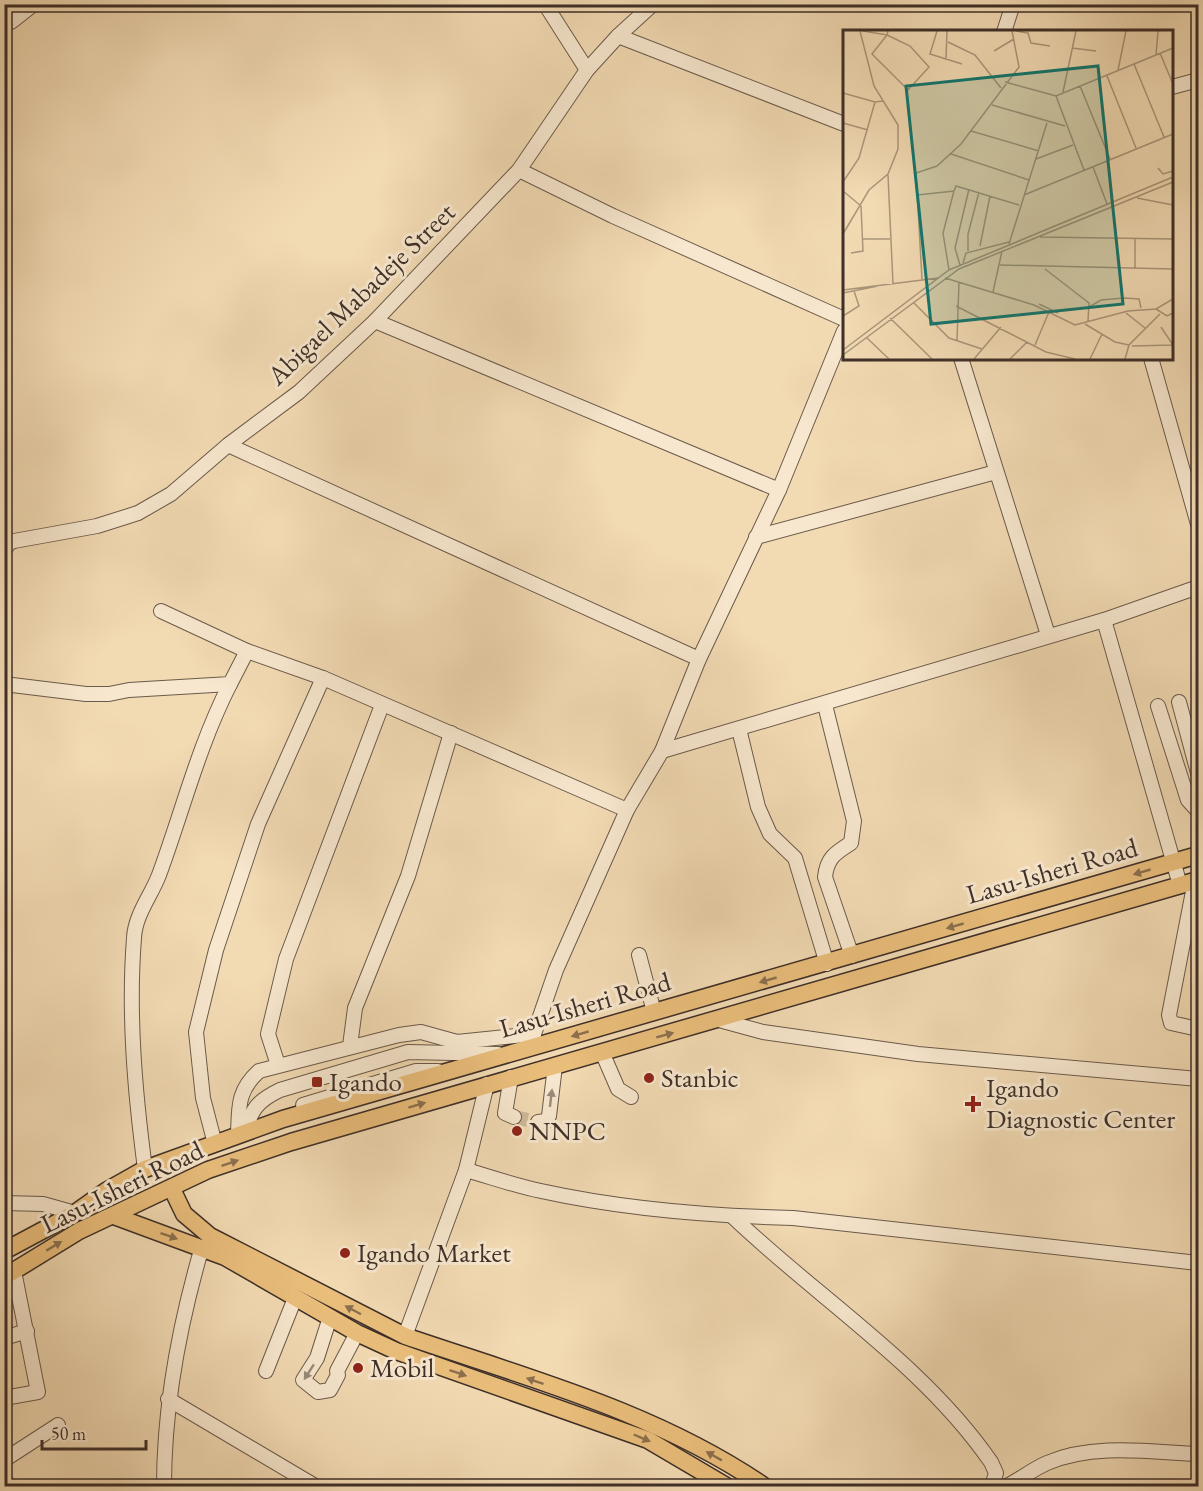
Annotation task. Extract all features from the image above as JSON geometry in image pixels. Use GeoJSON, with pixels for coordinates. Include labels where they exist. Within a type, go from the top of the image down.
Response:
{"type":"FeatureCollection","features":[{"type":"Feature","properties":{"kind":"main road","name":"Lasu-Isheri Road"},"geometry":{"type":"LineString","coordinates":[[4,1251],[75,1213],[106,1191],[145,1169],[264,1126],[506,1054],[533,1041],[654,1012],[827,964],[1198,855]]}},
{"type":"Feature","properties":{"kind":"main road","name":"Lasu-Isheri Road"},"geometry":{"type":"LineString","coordinates":[[9,1274],[79,1231],[208,1170],[487,1084],[719,1020],[1191,882]]}},
{"type":"Feature","properties":{"kind":"main road"},"geometry":{"type":"LineString","coordinates":[[172,1189],[184,1214],[210,1236],[405,1336],[656,1424],[740,1470],[764,1486]]}},
{"type":"Feature","properties":{"kind":"main road"},"geometry":{"type":"LineString","coordinates":[[114,1216],[225,1257],[357,1333],[396,1351],[648,1440],[726,1486]]}},
{"type":"Feature","properties":{"kind":"street"},"geometry":{"type":"LineString","coordinates":[[4,22],[11,22],[34,4]]}},
{"type":"Feature","properties":{"kind":"street"},"geometry":{"type":"LineString","coordinates":[[545,4],[587,70]]}},
{"type":"Feature","properties":{"kind":"street","name":"Abigael Mabadeje Street"},"geometry":{"type":"LineString","coordinates":[[5,548],[14,541],[97,526],[138,513],[171,494],[228,445],[299,392],[375,321],[519,170],[587,70],[618,36],[653,4]]}},
{"type":"Feature","properties":{"kind":"street"},"geometry":{"type":"LineString","coordinates":[[1005,30],[1013,4]]}},
{"type":"Feature","properties":{"kind":"street"},"geometry":{"type":"LineString","coordinates":[[618,36],[843,124]]}},
{"type":"Feature","properties":{"kind":"street"},"geometry":{"type":"LineString","coordinates":[[1173,87],[1198,80]]}},
{"type":"Feature","properties":{"kind":"street"},"geometry":{"type":"LineString","coordinates":[[519,170],[613,216],[843,319]]}},
{"type":"Feature","properties":{"kind":"street"},"geometry":{"type":"LineString","coordinates":[[375,321],[779,490]]}},
{"type":"Feature","properties":{"kind":"street"},"geometry":{"type":"LineString","coordinates":[[241,1134],[240,1103],[245,1084],[259,1071],[350,1046],[421,1032],[457,1042],[533,1041],[556,970],[627,810],[662,751],[699,660],[779,490],[843,333]]}},
{"type":"Feature","properties":{"kind":"street"},"geometry":{"type":"LineString","coordinates":[[962,360],[1048,635]]}},
{"type":"Feature","properties":{"kind":"street"},"geometry":{"type":"LineString","coordinates":[[1152,360],[1198,524]]}},
{"type":"Feature","properties":{"kind":"street"},"geometry":{"type":"LineString","coordinates":[[228,445],[699,660]]}},
{"type":"Feature","properties":{"kind":"street"},"geometry":{"type":"LineString","coordinates":[[756,537],[996,472]]}},
{"type":"Feature","properties":{"kind":"street"},"geometry":{"type":"LineString","coordinates":[[662,751],[825,705],[1048,635],[1104,620],[1198,587]]}},
{"type":"Feature","properties":{"kind":"street"},"geometry":{"type":"LineString","coordinates":[[161,611],[247,651],[323,678],[627,810]]}},
{"type":"Feature","properties":{"kind":"street"},"geometry":{"type":"LineString","coordinates":[[1104,620],[1173,863],[1191,882],[1194,914],[1169,1015],[1171,1023],[1178,1027],[1198,1029]]}},
{"type":"Feature","properties":{"kind":"street"},"geometry":{"type":"LineString","coordinates":[[145,1169],[133,1061],[134,936],[144,904],[158,877],[208,727],[247,651]]}},
{"type":"Feature","properties":{"kind":"street"},"geometry":{"type":"LineString","coordinates":[[215,1144],[203,1098],[196,1032],[216,950],[258,824],[323,678]]}},
{"type":"Feature","properties":{"kind":"street"},"geometry":{"type":"LineString","coordinates":[[4,684],[98,694],[230,684]]}},
{"type":"Feature","properties":{"kind":"street"},"geometry":{"type":"LineString","coordinates":[[1179,702],[1198,773]]}},
{"type":"Feature","properties":{"kind":"street"},"geometry":{"type":"LineString","coordinates":[[278,1065],[268,1034],[286,959],[382,705]]}},
{"type":"Feature","properties":{"kind":"street"},"geometry":{"type":"LineString","coordinates":[[825,705],[854,821],[851,843],[831,855],[826,864],[825,877],[852,956]]}},
{"type":"Feature","properties":{"kind":"street"},"geometry":{"type":"LineString","coordinates":[[1158,706],[1192,793],[1194,809],[1198,811]]}},
{"type":"Feature","properties":{"kind":"street"},"geometry":{"type":"LineString","coordinates":[[739,729],[758,807],[770,834],[795,858],[827,964]]}},
{"type":"Feature","properties":{"kind":"street"},"geometry":{"type":"LineString","coordinates":[[350,1046],[355,1008],[408,876],[451,733]]}},
{"type":"Feature","properties":{"kind":"street"},"geometry":{"type":"LineString","coordinates":[[639,955],[654,1012]]}},
{"type":"Feature","properties":{"kind":"street"},"geometry":{"type":"LineString","coordinates":[[719,1020],[763,1032],[918,1054],[1198,1079]]}},
{"type":"Feature","properties":{"kind":"street"},"geometry":{"type":"LineString","coordinates":[[241,1134],[250,1115],[263,1098],[280,1090],[408,1052],[506,1054]]}},
{"type":"Feature","properties":{"kind":"street"},"geometry":{"type":"LineString","coordinates":[[602,1052],[618,1089],[631,1097]]}},
{"type":"Feature","properties":{"kind":"street"},"geometry":{"type":"LineString","coordinates":[[538,1122],[546,1121],[549,1116],[555,1066]]}},
{"type":"Feature","properties":{"kind":"street"},"geometry":{"type":"LineString","coordinates":[[511,1077],[505,1113],[514,1117]]}},
{"type":"Feature","properties":{"kind":"street"},"geometry":{"type":"LineString","coordinates":[[405,1336],[466,1170],[487,1084]]}},
{"type":"Feature","properties":{"kind":"street"},"geometry":{"type":"LineString","coordinates":[[466,1170],[541,1191],[620,1204],[733,1216],[793,1218],[1198,1263]]}},
{"type":"Feature","properties":{"kind":"street"},"geometry":{"type":"LineString","coordinates":[[4,1203],[43,1204],[75,1213]]}},
{"type":"Feature","properties":{"kind":"street"},"geometry":{"type":"LineString","coordinates":[[733,1216],[780,1260],[947,1404],[992,1462],[996,1473],[992,1486]]}},
{"type":"Feature","properties":{"kind":"street"},"geometry":{"type":"LineString","coordinates":[[164,1486],[168,1399],[190,1286],[202,1247]]}},
{"type":"Feature","properties":{"kind":"street"},"geometry":{"type":"LineString","coordinates":[[4,1398],[38,1392],[27,1331],[9,1274]]}},
{"type":"Feature","properties":{"kind":"street"},"geometry":{"type":"LineString","coordinates":[[266,1371],[295,1298]]}},
{"type":"Feature","properties":{"kind":"street"},"geometry":{"type":"LineString","coordinates":[[330,1317],[317,1358],[303,1380],[318,1392],[330,1390],[338,1375],[337,1371],[357,1333]]}},
{"type":"Feature","properties":{"kind":"street"},"geometry":{"type":"LineString","coordinates":[[4,1338],[27,1331]]}},
{"type":"Feature","properties":{"kind":"street"},"geometry":{"type":"LineString","coordinates":[[168,1399],[315,1486]]}},
{"type":"Feature","properties":{"kind":"street"},"geometry":{"type":"LineString","coordinates":[[4,1460],[58,1425]]}},
{"type":"Feature","properties":{"kind":"street"},"geometry":{"type":"LineString","coordinates":[[1007,1486],[1046,1463],[1069,1456],[1127,1451],[1198,1454]]}},
{"type":"Feature","properties":{"kind":"street"},"geometry":{"type":"LineString","coordinates":[[4,1480],[10,1486]]}},
{"type":"Feature","properties":{"kind":"tunnel"},"geometry":{"type":"LineString","coordinates":[[514,1117],[538,1122]]}},
{"type":"Feature","properties":{"kind":"place","name":"Stanbic"},"geometry":{"type":"Point","coordinates":[649,1078]}},
{"type":"Feature","properties":{"kind":"place","name":"Igando"},"geometry":{"type":"Point","coordinates":[317,1082]}},
{"type":"Feature","properties":{"kind":"place","name":"Igando Diagnostic Center"},"geometry":{"type":"Point","coordinates":[973,1104]}},
{"type":"Feature","properties":{"kind":"place","name":"NNPC"},"geometry":{"type":"Point","coordinates":[517,1131]}},
{"type":"Feature","properties":{"kind":"place","name":"Igando Market"},"geometry":{"type":"Point","coordinates":[345,1253]}},
{"type":"Feature","properties":{"kind":"place","name":"Mobil"},"geometry":{"type":"Point","coordinates":[358,1368]}}]}
